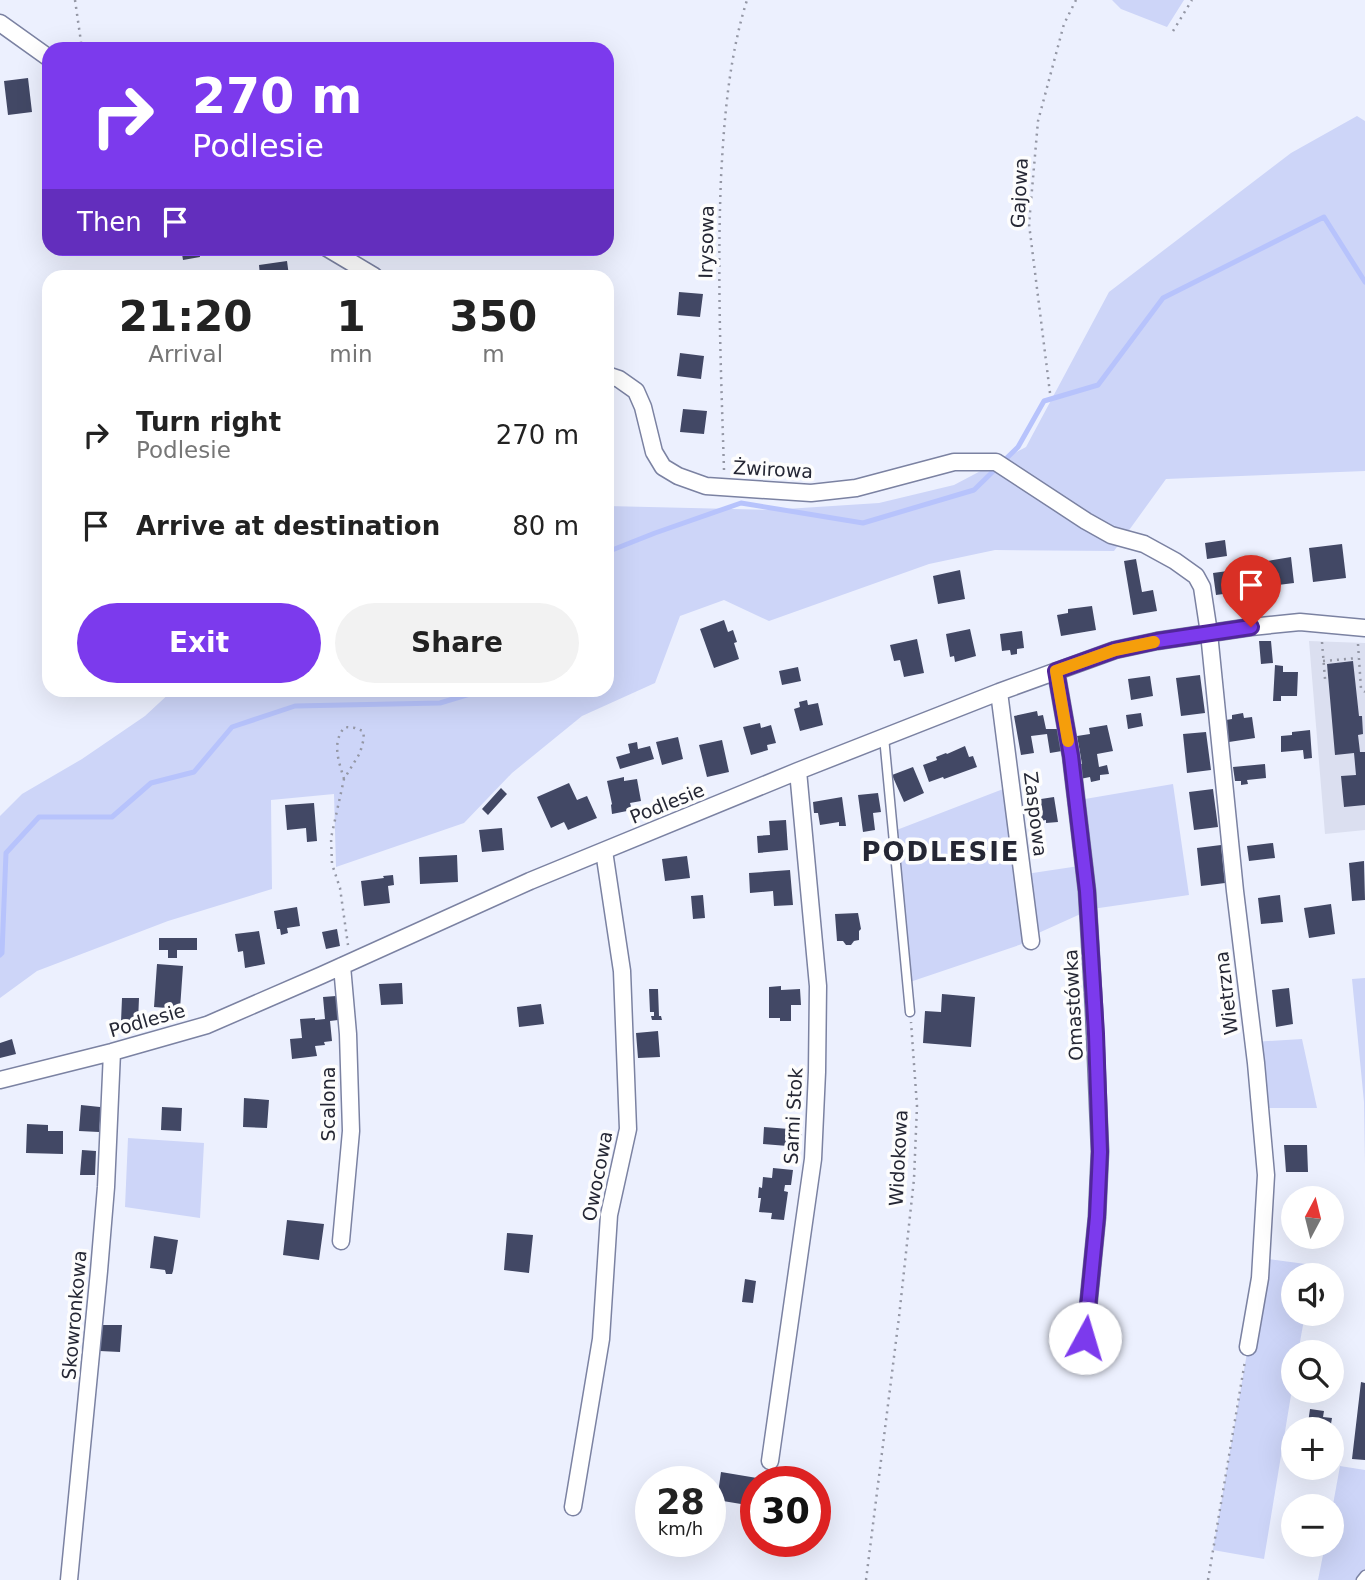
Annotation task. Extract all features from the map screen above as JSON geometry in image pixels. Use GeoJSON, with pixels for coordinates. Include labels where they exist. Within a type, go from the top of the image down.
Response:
{"type":"FeatureCollection","features":[{"type":"Feature","properties":{"kind":"street"},"geometry":{"type":"LineString","coordinates":[[0,23],[42,53]]}},
{"type":"Feature","properties":{"kind":"street"},"geometry":{"type":"LineString","coordinates":[[340,256],[364,270]]}},
{"type":"Feature","properties":{"kind":"street","name":"Żwirowa"},"geometry":{"type":"LineString","coordinates":[[614,377],[636,391],[643,407],[654,452],[663,467],[678,476],[706,486],[811,493],[856,488],[954,462],[1002,465]]}},
{"type":"Feature","properties":{"kind":"street","name":"Wietrzna"},"geometry":{"type":"LineString","coordinates":[[1002,465],[1111,535],[1144,544],[1175,561],[1196,576],[1202,587],[1256,1063],[1266,1175],[1260,1278],[1248,1348]]}},
{"type":"Feature","properties":{"kind":"street","name":"Podlesie"},"geometry":{"type":"LineString","coordinates":[[0,1080],[206,1025],[530,881],[884,737],[1115,650],[1209,633],[1300,622],[1361,627]]}},
{"type":"Feature","properties":{"kind":"street","name":"Omastówka"},"geometry":{"type":"LineString","coordinates":[[1056,671],[1071,756],[1087,891],[1094,1010],[1100,1152],[1097,1217],[1085,1338]]}},
{"type":"Feature","properties":{"kind":"street","name":"Zaspowa"},"geometry":{"type":"LineString","coordinates":[[999,692],[1031,941]]}},
{"type":"Feature","properties":{"kind":"street","name":"Sarni Stok"},"geometry":{"type":"LineString","coordinates":[[770,1461],[813,1159],[817,1068],[818,986],[798,771]]}},
{"type":"Feature","properties":{"kind":"street","name":"Owocowa"},"geometry":{"type":"LineString","coordinates":[[573,1507],[601,1339],[609,1215],[628,1129],[622,971],[604,851]]}},
{"type":"Feature","properties":{"kind":"street","name":"Scalona"},"geometry":{"type":"LineString","coordinates":[[341,1241],[351,1131],[346,964]]}},
{"type":"Feature","properties":{"kind":"street","name":"Skowronkowa"},"geometry":{"type":"LineString","coordinates":[[69,1580],[106,1187],[112,1052]]}},
{"type":"Feature","properties":{"kind":"lane"},"geometry":{"type":"LineString","coordinates":[[884,737],[910,1012]]}},
{"type":"Feature","properties":{"kind":"lane"},"geometry":{"type":"LineString","coordinates":[[1361,1580],[1365,1575]]}},
{"type":"Feature","properties":{"kind":"path"},"geometry":{"type":"LineString","coordinates":[[75,0],[81,42]]}},
{"type":"Feature","properties":{"kind":"path","name":"Irysowa"},"geometry":{"type":"LineString","coordinates":[[724,487],[718,253],[720,192],[729,89],[747,0]]}},
{"type":"Feature","properties":{"kind":"path","name":"Gajowa"},"geometry":{"type":"LineString","coordinates":[[1050,393],[1029,224],[1038,121],[1064,24],[1076,0]]}},
{"type":"Feature","properties":{"kind":"path"},"geometry":{"type":"LineString","coordinates":[[1173,31],[1192,0]]}},
{"type":"Feature","properties":{"kind":"path"},"geometry":{"type":"LineString","coordinates":[[1320,624],[1325,679],[1328,679]]}},
{"type":"Feature","properties":{"kind":"path"},"geometry":{"type":"LineString","coordinates":[[1361,627],[1359,658],[1361,689],[1365,692]]}},
{"type":"Feature","properties":{"kind":"path"},"geometry":{"type":"LineString","coordinates":[[1323,661],[1359,658]]}},
{"type":"Feature","properties":{"kind":"path"},"geometry":{"type":"LineString","coordinates":[[344,779],[337,741],[345,727],[355,727],[363,731],[364,738],[360,753],[344,779],[331,838],[332,864],[342,901],[346,964]]}},
{"type":"Feature","properties":{"kind":"path","name":"Widokowa"},"geometry":{"type":"LineString","coordinates":[[866,1580],[914,1179],[918,1106],[910,1012]]}},
{"type":"Feature","properties":{"kind":"path"},"geometry":{"type":"LineString","coordinates":[[1208,1580],[1248,1348]]}},
{"type":"Feature","properties":{"kind":"shaded area"},"geometry":{"type":"Polygon","coordinates":[[[1112,0],[1184,0],[1167,27],[1121,9],[1112,0]]]}},
{"type":"Feature","properties":{"kind":"shaded area"},"geometry":{"type":"Polygon","coordinates":[[[1357,116],[1365,121],[1365,471],[1166,479],[1114,551],[995,550],[929,564],[769,621],[724,600],[680,616],[655,683],[582,716],[512,773],[464,823],[336,867],[334,794],[271,800],[272,889],[168,921],[37,971],[0,998],[0,816],[22,794],[82,759],[145,716],[165,697],[614,697],[614,506],[770,510],[879,503],[954,485],[1026,447],[1109,292],[1291,153],[1357,116]]]}},
{"type":"Feature","properties":{"kind":"shaded area"},"geometry":{"type":"Polygon","coordinates":[[[1309,641],[1365,643],[1365,830],[1325,834],[1309,641]]]}},
{"type":"Feature","properties":{"kind":"shaded area"},"geometry":{"type":"Polygon","coordinates":[[[1173,784],[1189,895],[1092,909],[1079,800],[1173,784]]]}},
{"type":"Feature","properties":{"kind":"shaded area"},"geometry":{"type":"Polygon","coordinates":[[[1011,786],[1031,941],[907,983],[894,831],[1011,786]]]}},
{"type":"Feature","properties":{"kind":"shaded area"},"geometry":{"type":"Polygon","coordinates":[[[1079,866],[1085,912],[1034,935],[1026,874],[1079,866]]]}},
{"type":"Feature","properties":{"kind":"shaded area"},"geometry":{"type":"Polygon","coordinates":[[[1365,978],[1365,1164],[1364,1102],[1352,979],[1365,978]]]}},
{"type":"Feature","properties":{"kind":"shaded area"},"geometry":{"type":"Polygon","coordinates":[[[1302,1039],[1317,1108],[1260,1108],[1253,1042],[1302,1039]]]}},
{"type":"Feature","properties":{"kind":"shaded area"},"geometry":{"type":"Polygon","coordinates":[[[128,1138],[204,1143],[200,1218],[125,1207],[128,1138]]]}},
{"type":"Feature","properties":{"kind":"shaded area"},"geometry":{"type":"Polygon","coordinates":[[[1261,1258],[1298,1263],[1281,1263],[1281,1326],[1303,1326],[1300,1340],[1281,1340],[1281,1403],[1290,1403],[1287,1417],[1281,1417],[1281,1456],[1264,1559],[1213,1550],[1261,1258]]]}},
{"type":"Feature","properties":{"kind":"shaded area"},"geometry":{"type":"Polygon","coordinates":[[[1344,1467],[1365,1470],[1365,1575],[1361,1580],[1318,1580],[1323,1557],[1344,1557],[1344,1494],[1335,1494],[1337,1480],[1344,1480],[1344,1467]]]}},
{"type":"Feature","properties":{"kind":"building"},"geometry":{"type":"Polygon","coordinates":[[[28,78],[32,112],[8,115],[4,81],[28,78]]]}},
{"type":"Feature","properties":{"kind":"building"},"geometry":{"type":"Polygon","coordinates":[[[182,256],[200,256],[200,257],[183,260],[182,256]]]}},
{"type":"Feature","properties":{"kind":"building"},"geometry":{"type":"Polygon","coordinates":[[[287,261],[288,270],[259,270],[259,265],[287,261]]]}},
{"type":"Feature","properties":{"kind":"building"},"geometry":{"type":"Polygon","coordinates":[[[679,292],[703,294],[700,317],[677,315],[679,292]]]}},
{"type":"Feature","properties":{"kind":"building"},"geometry":{"type":"Polygon","coordinates":[[[680,353],[704,356],[701,379],[677,376],[680,353]]]}},
{"type":"Feature","properties":{"kind":"building"},"geometry":{"type":"Polygon","coordinates":[[[683,409],[707,411],[704,434],[680,432],[683,409]]]}},
{"type":"Feature","properties":{"kind":"building"},"geometry":{"type":"Polygon","coordinates":[[[1225,540],[1227,556],[1207,559],[1205,543],[1225,540]]]}},
{"type":"Feature","properties":{"kind":"building"},"geometry":{"type":"Polygon","coordinates":[[[1342,544],[1346,578],[1313,582],[1309,548],[1342,544]]]}},
{"type":"Feature","properties":{"kind":"building"},"geometry":{"type":"Polygon","coordinates":[[[1291,557],[1294,583],[1270,586],[1267,561],[1291,557]]]}},
{"type":"Feature","properties":{"kind":"building"},"geometry":{"type":"Polygon","coordinates":[[[1136,559],[1142,592],[1153,590],[1157,611],[1133,615],[1124,561],[1136,559]]]}},
{"type":"Feature","properties":{"kind":"building"},"geometry":{"type":"Polygon","coordinates":[[[960,570],[965,599],[938,604],[933,576],[960,570]]]}},
{"type":"Feature","properties":{"kind":"building"},"geometry":{"type":"Polygon","coordinates":[[[1235,570],[1238,592],[1216,595],[1213,573],[1235,570]]]}},
{"type":"Feature","properties":{"kind":"building"},"geometry":{"type":"Polygon","coordinates":[[[1092,606],[1096,630],[1061,636],[1057,615],[1068,613],[1068,609],[1092,606]]]}},
{"type":"Feature","properties":{"kind":"building"},"geometry":{"type":"Polygon","coordinates":[[[724,620],[728,632],[733,630],[739,659],[714,668],[700,629],[724,620]]]}},
{"type":"Feature","properties":{"kind":"building"},"geometry":{"type":"Polygon","coordinates":[[[970,629],[976,656],[955,662],[954,656],[950,657],[946,634],[970,629]]]}},
{"type":"Feature","properties":{"kind":"building"},"geometry":{"type":"Polygon","coordinates":[[[1022,631],[1024,648],[1017,649],[1017,654],[1011,655],[1010,650],[1002,651],[1000,634],[1022,631]]]}},
{"type":"Feature","properties":{"kind":"building"},"geometry":{"type":"Polygon","coordinates":[[[917,639],[924,673],[904,677],[900,660],[894,661],[890,645],[917,639]]]}},
{"type":"Feature","properties":{"kind":"building"},"geometry":{"type":"Polygon","coordinates":[[[1259,641],[1271,641],[1273,663],[1261,664],[1259,641]]]}},
{"type":"Feature","properties":{"kind":"building"},"geometry":{"type":"Polygon","coordinates":[[[1353,661],[1359,716],[1362,716],[1363,734],[1358,735],[1360,752],[1365,752],[1365,805],[1344,807],[1341,776],[1356,775],[1354,753],[1335,755],[1327,664],[1353,661]]]}},
{"type":"Feature","properties":{"kind":"building"},"geometry":{"type":"Polygon","coordinates":[[[1275,665],[1283,666],[1283,672],[1298,672],[1297,696],[1281,696],[1281,701],[1273,701],[1275,665]]]}},
{"type":"Feature","properties":{"kind":"building"},"geometry":{"type":"Polygon","coordinates":[[[798,667],[801,681],[782,685],[779,671],[798,667]]]}},
{"type":"Feature","properties":{"kind":"building"},"geometry":{"type":"Polygon","coordinates":[[[1200,675],[1205,713],[1181,716],[1176,678],[1200,675]]]}},
{"type":"Feature","properties":{"kind":"building"},"geometry":{"type":"Polygon","coordinates":[[[1150,676],[1153,696],[1131,700],[1128,679],[1150,676]]]}},
{"type":"Feature","properties":{"kind":"building"},"geometry":{"type":"Polygon","coordinates":[[[807,700],[808,705],[818,703],[823,725],[800,731],[794,709],[800,707],[799,702],[807,700]]]}},
{"type":"Feature","properties":{"kind":"building"},"geometry":{"type":"Polygon","coordinates":[[[1037,711],[1038,716],[1043,715],[1046,729],[1058,729],[1062,751],[1050,753],[1047,734],[1031,736],[1034,753],[1021,755],[1014,716],[1037,711]]]}},
{"type":"Feature","properties":{"kind":"building"},"geometry":{"type":"Polygon","coordinates":[[[1141,713],[1143,726],[1128,729],[1126,715],[1141,713]]]}},
{"type":"Feature","properties":{"kind":"building"},"geometry":{"type":"Polygon","coordinates":[[[1243,713],[1244,718],[1252,717],[1255,738],[1229,742],[1226,720],[1232,719],[1232,715],[1243,713]]]}},
{"type":"Feature","properties":{"kind":"building"},"geometry":{"type":"Polygon","coordinates":[[[760,723],[761,728],[771,725],[776,743],[767,745],[768,750],[751,755],[743,727],[760,723]]]}},
{"type":"Feature","properties":{"kind":"building"},"geometry":{"type":"Polygon","coordinates":[[[1107,725],[1113,751],[1097,754],[1099,767],[1107,765],[1109,774],[1100,775],[1100,780],[1091,782],[1090,777],[1080,779],[1078,764],[1082,764],[1077,736],[1090,734],[1089,728],[1107,725]]]}},
{"type":"Feature","properties":{"kind":"building"},"geometry":{"type":"Polygon","coordinates":[[[1310,730],[1312,758],[1304,759],[1303,750],[1281,752],[1281,736],[1310,730]]]}},
{"type":"Feature","properties":{"kind":"building"},"geometry":{"type":"Polygon","coordinates":[[[1206,732],[1211,770],[1187,773],[1183,734],[1206,732]]]}},
{"type":"Feature","properties":{"kind":"building"},"geometry":{"type":"Polygon","coordinates":[[[678,737],[683,759],[662,765],[656,742],[678,737]]]}},
{"type":"Feature","properties":{"kind":"building"},"geometry":{"type":"Polygon","coordinates":[[[722,740],[729,772],[707,777],[699,745],[722,740]]]}},
{"type":"Feature","properties":{"kind":"building"},"geometry":{"type":"Polygon","coordinates":[[[637,742],[638,749],[650,746],[654,759],[620,769],[616,757],[630,753],[628,744],[637,742]]]}},
{"type":"Feature","properties":{"kind":"building"},"geometry":{"type":"Polygon","coordinates":[[[965,746],[977,767],[929,782],[923,765],[965,746]]]}},
{"type":"Feature","properties":{"kind":"building"},"geometry":{"type":"Polygon","coordinates":[[[1265,764],[1266,778],[1247,780],[1248,784],[1241,785],[1241,781],[1235,781],[1233,767],[1265,764]]]}},
{"type":"Feature","properties":{"kind":"building"},"geometry":{"type":"Polygon","coordinates":[[[913,767],[924,793],[904,802],[892,775],[913,767]]]}},
{"type":"Feature","properties":{"kind":"building"},"geometry":{"type":"Polygon","coordinates":[[[624,777],[624,781],[637,779],[641,801],[630,803],[632,810],[612,814],[607,781],[624,777]]]}},
{"type":"Feature","properties":{"kind":"building"},"geometry":{"type":"Polygon","coordinates":[[[569,783],[577,800],[587,796],[597,818],[568,830],[564,822],[551,828],[537,797],[569,783]]]}},
{"type":"Feature","properties":{"kind":"building"},"geometry":{"type":"Polygon","coordinates":[[[501,788],[507,794],[488,815],[482,809],[501,788]]]}},
{"type":"Feature","properties":{"kind":"building"},"geometry":{"type":"Polygon","coordinates":[[[1213,789],[1218,827],[1194,830],[1189,792],[1213,789]]]}},
{"type":"Feature","properties":{"kind":"building"},"geometry":{"type":"Polygon","coordinates":[[[878,793],[881,812],[873,813],[875,830],[863,832],[858,795],[878,793]]]}},
{"type":"Feature","properties":{"kind":"building"},"geometry":{"type":"Polygon","coordinates":[[[842,797],[846,826],[839,826],[839,822],[820,825],[818,813],[814,813],[813,802],[842,797]]]}},
{"type":"Feature","properties":{"kind":"building"},"geometry":{"type":"Polygon","coordinates":[[[1054,797],[1058,822],[1046,823],[1046,820],[1029,823],[1028,801],[1054,797]]]}},
{"type":"Feature","properties":{"kind":"building"},"geometry":{"type":"Polygon","coordinates":[[[314,803],[317,841],[307,842],[306,828],[287,830],[285,805],[314,803]]]}},
{"type":"Feature","properties":{"kind":"building"},"geometry":{"type":"Polygon","coordinates":[[[786,820],[788,850],[758,853],[757,836],[770,835],[769,821],[786,820]]]}},
{"type":"Feature","properties":{"kind":"building"},"geometry":{"type":"Polygon","coordinates":[[[502,828],[504,850],[482,852],[479,830],[502,828]]]}},
{"type":"Feature","properties":{"kind":"building"},"geometry":{"type":"Polygon","coordinates":[[[1273,843],[1275,858],[1249,861],[1247,846],[1273,843]]]}},
{"type":"Feature","properties":{"kind":"building"},"geometry":{"type":"Polygon","coordinates":[[[1221,845],[1225,883],[1201,886],[1197,848],[1221,845]]]}},
{"type":"Feature","properties":{"kind":"building"},"geometry":{"type":"Polygon","coordinates":[[[457,855],[458,882],[420,884],[419,857],[457,855]]]}},
{"type":"Feature","properties":{"kind":"building"},"geometry":{"type":"Polygon","coordinates":[[[687,856],[690,878],[665,881],[662,859],[687,856]]]}},
{"type":"Feature","properties":{"kind":"building"},"geometry":{"type":"Polygon","coordinates":[[[1364,861],[1365,900],[1352,901],[1349,863],[1364,861]]]}},
{"type":"Feature","properties":{"kind":"building"},"geometry":{"type":"Polygon","coordinates":[[[790,870],[793,905],[774,906],[773,891],[750,893],[749,873],[790,870]]]}},
{"type":"Feature","properties":{"kind":"building"},"geometry":{"type":"Polygon","coordinates":[[[393,875],[394,885],[388,886],[390,903],[364,906],[361,881],[393,875]]]}},
{"type":"Feature","properties":{"kind":"building"},"geometry":{"type":"Polygon","coordinates":[[[703,895],[705,918],[693,919],[691,896],[703,895]]]}},
{"type":"Feature","properties":{"kind":"building"},"geometry":{"type":"Polygon","coordinates":[[[1280,895],[1283,922],[1261,924],[1258,898],[1280,895]]]}},
{"type":"Feature","properties":{"kind":"building"},"geometry":{"type":"Polygon","coordinates":[[[1331,904],[1335,934],[1309,938],[1304,908],[1331,904]]]}},
{"type":"Feature","properties":{"kind":"building"},"geometry":{"type":"Polygon","coordinates":[[[297,907],[300,926],[287,928],[288,933],[281,935],[280,929],[277,929],[274,911],[297,907]]]}},
{"type":"Feature","properties":{"kind":"building"},"geometry":{"type":"Polygon","coordinates":[[[858,913],[861,929],[859,940],[851,945],[837,941],[835,914],[858,913]]]}},
{"type":"Feature","properties":{"kind":"building"},"geometry":{"type":"Polygon","coordinates":[[[337,929],[340,946],[326,949],[322,932],[337,929]]]}},
{"type":"Feature","properties":{"kind":"building"},"geometry":{"type":"Polygon","coordinates":[[[259,931],[265,964],[245,968],[243,951],[238,952],[235,934],[259,931]]]}},
{"type":"Feature","properties":{"kind":"building"},"geometry":{"type":"Polygon","coordinates":[[[159,938],[197,938],[197,950],[177,950],[177,958],[168,958],[168,950],[159,950],[159,938]]]}},
{"type":"Feature","properties":{"kind":"building"},"geometry":{"type":"Polygon","coordinates":[[[157,964],[183,966],[180,1009],[154,1007],[157,964]]]}},
{"type":"Feature","properties":{"kind":"building"},"geometry":{"type":"Polygon","coordinates":[[[402,983],[403,1004],[381,1005],[379,984],[402,983]]]}},
{"type":"Feature","properties":{"kind":"building"},"geometry":{"type":"Polygon","coordinates":[[[781,986],[781,990],[800,989],[801,1005],[791,1005],[791,1021],[769,1018],[769,987],[781,986]]]}},
{"type":"Feature","properties":{"kind":"building"},"geometry":{"type":"Polygon","coordinates":[[[1289,988],[1293,1024],[1276,1027],[1272,990],[1289,988]]]}},
{"type":"Feature","properties":{"kind":"building"},"geometry":{"type":"Polygon","coordinates":[[[649,989],[658,989],[659,1016],[662,1020],[652,1020],[654,1012],[650,1012],[649,989]]]}},
{"type":"Feature","properties":{"kind":"building"},"geometry":{"type":"Polygon","coordinates":[[[942,994],[975,997],[971,1047],[923,1043],[925,1011],[941,1012],[942,994]]]}},
{"type":"Feature","properties":{"kind":"building"},"geometry":{"type":"Polygon","coordinates":[[[336,996],[338,1020],[330,1021],[332,1041],[315,1046],[317,1056],[292,1059],[290,1039],[302,1038],[300,1019],[325,1019],[323,997],[336,996]]]}},
{"type":"Feature","properties":{"kind":"building"},"geometry":{"type":"Polygon","coordinates":[[[122,998],[139,998],[138,1022],[121,1022],[122,998]]]}},
{"type":"Feature","properties":{"kind":"building"},"geometry":{"type":"Polygon","coordinates":[[[541,1004],[544,1024],[519,1027],[517,1007],[541,1004]]]}},
{"type":"Feature","properties":{"kind":"building"},"geometry":{"type":"Polygon","coordinates":[[[658,1031],[660,1057],[638,1058],[636,1033],[658,1031]]]}},
{"type":"Feature","properties":{"kind":"building"},"geometry":{"type":"Polygon","coordinates":[[[12,1039],[16,1054],[0,1058],[0,1043],[12,1039]]]}},
{"type":"Feature","properties":{"kind":"building"},"geometry":{"type":"Polygon","coordinates":[[[244,1098],[269,1100],[267,1128],[243,1127],[244,1098]]]}},
{"type":"Feature","properties":{"kind":"building"},"geometry":{"type":"Polygon","coordinates":[[[81,1105],[100,1107],[103,1121],[100,1121],[99,1132],[79,1131],[81,1105]]]}},
{"type":"Feature","properties":{"kind":"building"},"geometry":{"type":"Polygon","coordinates":[[[162,1107],[182,1108],[181,1131],[161,1130],[162,1107]]]}},
{"type":"Feature","properties":{"kind":"building"},"geometry":{"type":"Polygon","coordinates":[[[27,1124],[48,1125],[48,1131],[63,1131],[63,1154],[26,1153],[27,1124]]]}},
{"type":"Feature","properties":{"kind":"building"},"geometry":{"type":"Polygon","coordinates":[[[764,1127],[802,1130],[800,1147],[763,1144],[764,1127]]]}},
{"type":"Feature","properties":{"kind":"building"},"geometry":{"type":"Polygon","coordinates":[[[1284,1145],[1307,1145],[1308,1172],[1286,1172],[1284,1145]]]}},
{"type":"Feature","properties":{"kind":"building"},"geometry":{"type":"Polygon","coordinates":[[[82,1150],[96,1151],[95,1175],[80,1175],[82,1150]]]}},
{"type":"Feature","properties":{"kind":"building"},"geometry":{"type":"Polygon","coordinates":[[[773,1168],[793,1170],[791,1185],[785,1185],[784,1191],[788,1192],[784,1220],[771,1219],[772,1213],[759,1212],[759,1187],[762,1188],[763,1177],[772,1178],[773,1168]]]}},
{"type":"Feature","properties":{"kind":"building"},"geometry":{"type":"Polygon","coordinates":[[[287,1220],[324,1224],[319,1260],[283,1255],[287,1220]]]}},
{"type":"Feature","properties":{"kind":"building"},"geometry":{"type":"Polygon","coordinates":[[[507,1233],[533,1235],[529,1273],[504,1270],[507,1233]]]}},
{"type":"Feature","properties":{"kind":"building"},"geometry":{"type":"Polygon","coordinates":[[[154,1236],[178,1240],[172,1274],[150,1268],[154,1236]]]}},
{"type":"Feature","properties":{"kind":"building"},"geometry":{"type":"Polygon","coordinates":[[[745,1279],[756,1281],[753,1303],[742,1302],[745,1279]]]}},
{"type":"Feature","properties":{"kind":"building"},"geometry":{"type":"Polygon","coordinates":[[[101,1325],[122,1325],[120,1352],[100,1351],[101,1325]]]}},
{"type":"Feature","properties":{"kind":"building"},"geometry":{"type":"Polygon","coordinates":[[[1361,1382],[1365,1383],[1365,1460],[1352,1459],[1361,1382]]]}},
{"type":"Feature","properties":{"kind":"building"},"geometry":{"type":"Polygon","coordinates":[[[1310,1409],[1324,1411],[1323,1417],[1309,1417],[1310,1409]]]}},
{"type":"Feature","properties":{"kind":"building"},"geometry":{"type":"Polygon","coordinates":[[[726,1473],[740,1475],[740,1504],[726,1502],[726,1473]]]}},
{"type":"Feature","properties":{"kind":"waterway"},"geometry":{"type":"LineString","coordinates":[[614,549],[741,503],[863,523],[974,490],[1018,447],[1044,401],[1098,385],[1163,298],[1324,217],[1365,282]]}},
{"type":"Feature","properties":{"kind":"waterway"},"geometry":{"type":"LineString","coordinates":[[0,955],[6,853],[39,817],[112,817],[151,783],[194,772],[232,727],[295,706],[440,703],[460,697]]}},
{"type":"Feature","properties":{"kind":"slow traffic"},"geometry":{"type":"LineString","coordinates":[[1068,741],[1056,671],[1115,650],[1154,642]]}},
{"type":"Feature","properties":{"kind":"district","name":"PODLESIE"},"geometry":{"type":"Point","coordinates":[941,852]}},
{"type":"Feature","properties":{"kind":"route"},"geometry":{"type":"LineString","coordinates":[[1085,1338],[1097,1217],[1100,1152],[1096,1034],[1087,891],[1071,756],[1056,671],[1115,650],[1251,627]]}}]}
